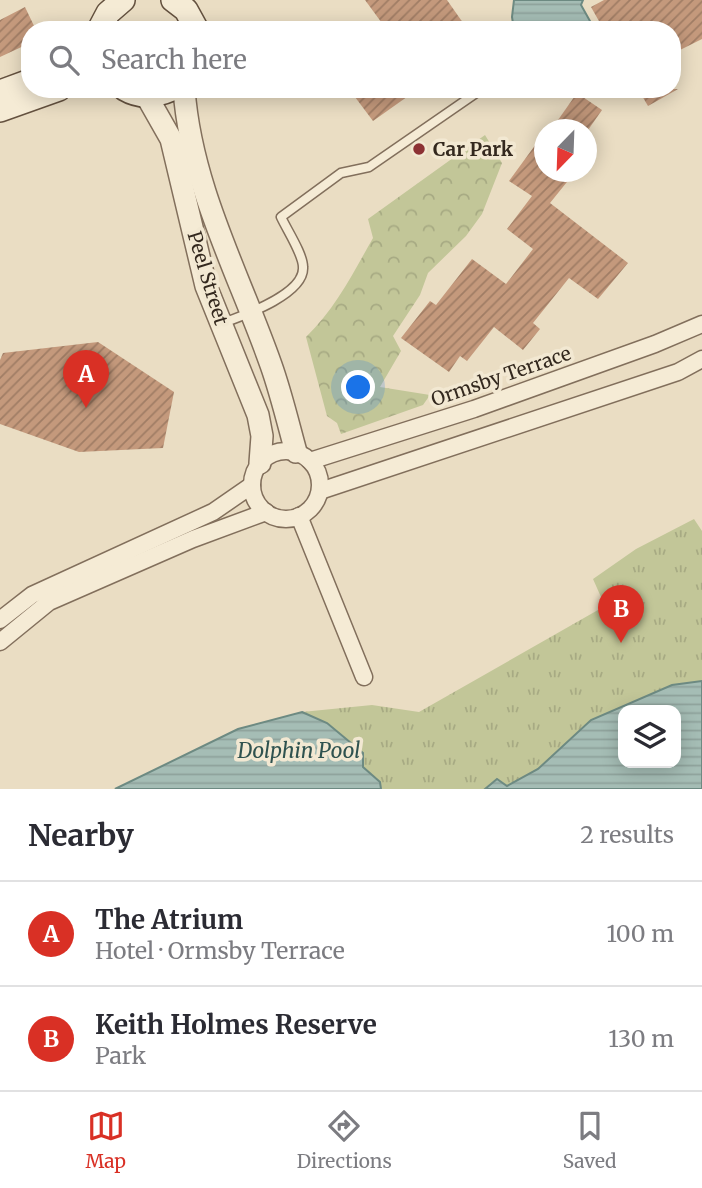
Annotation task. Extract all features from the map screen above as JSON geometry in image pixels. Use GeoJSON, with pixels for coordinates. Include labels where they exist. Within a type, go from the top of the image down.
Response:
{"type":"FeatureCollection","features":[{"type":"Feature","properties":{"kind":"main road"},"geometry":{"type":"LineString","coordinates":[[173,0],[196,17]]}},
{"type":"Feature","properties":{"kind":"main road"},"geometry":{"type":"LineString","coordinates":[[0,92],[21,84]]}},
{"type":"Feature","properties":{"kind":"main road"},"geometry":{"type":"LineString","coordinates":[[0,110],[34,98]]}},
{"type":"Feature","properties":{"kind":"street","name":"Peel Street"},"geometry":{"type":"LineString","coordinates":[[140,98],[171,139],[206,286],[258,415],[262,436],[260,463]]}},
{"type":"Feature","properties":{"kind":"street","name":"Peel Street"},"geometry":{"type":"LineString","coordinates":[[185,98],[190,136],[222,243],[272,367],[303,457]]}},
{"type":"Feature","properties":{"kind":"street","name":"Ormsby Terrace"},"geometry":{"type":"LineString","coordinates":[[303,457],[474,409],[655,344],[702,324]]}},
{"type":"Feature","properties":{"kind":"street"},"geometry":{"type":"LineString","coordinates":[[320,491],[678,372],[702,359]]}},
{"type":"Feature","properties":{"kind":"street"},"geometry":{"type":"LineString","coordinates":[[276,452],[303,457],[320,481],[316,502],[308,511],[288,519],[266,512],[254,495],[252,485],[260,463],[276,452]]}},
{"type":"Feature","properties":{"kind":"street"},"geometry":{"type":"LineString","coordinates":[[0,620],[32,595],[213,512],[252,485]]}},
{"type":"Feature","properties":{"kind":"street"},"geometry":{"type":"LineString","coordinates":[[0,642],[50,602],[192,539],[266,512]]}},
{"type":"Feature","properties":{"kind":"street"},"geometry":{"type":"LineString","coordinates":[[299,516],[364,677]]}},
{"type":"Feature","properties":{"kind":"lane"},"geometry":{"type":"LineString","coordinates":[[220,324],[251,312],[295,288],[302,278],[304,265],[281,217],[341,173],[369,167],[469,98]]}},
{"type":"Feature","properties":{"kind":"green space"},"geometry":{"type":"Polygon","coordinates":[[[485,135],[502,163],[482,214],[466,236],[428,273],[420,295],[393,336],[401,351],[380,387],[430,395],[423,405],[341,434],[337,423],[327,416],[306,337],[335,302],[373,238],[368,219],[485,135]]]}},
{"type":"Feature","properties":{"kind":"green space"},"geometry":{"type":"Polygon","coordinates":[[[694,519],[702,531],[702,681],[672,685],[626,705],[618,705],[618,708],[591,720],[538,769],[507,786],[497,779],[485,789],[381,789],[380,782],[363,767],[327,723],[302,712],[372,705],[419,712],[605,606],[593,579],[636,549],[694,519]]]}},
{"type":"Feature","properties":{"kind":"water"},"geometry":{"type":"Polygon","coordinates":[[[514,0],[583,0],[581,5],[590,21],[513,21],[514,0]]]}},
{"type":"Feature","properties":{"kind":"water"},"geometry":{"type":"Polygon","coordinates":[[[702,681],[702,789],[485,789],[497,779],[507,786],[538,769],[591,720],[618,708],[618,768],[681,768],[681,705],[626,705],[672,685],[702,681]]]}},
{"type":"Feature","properties":{"kind":"water","name":"Dolphin Pool"},"geometry":{"type":"Polygon","coordinates":[[[302,712],[327,723],[363,753],[363,767],[380,782],[381,789],[115,789],[238,729],[302,712]]]}},
{"type":"Feature","properties":{"kind":"building"},"geometry":{"type":"Polygon","coordinates":[[[365,0],[447,0],[462,21],[380,21],[365,0]]]}},
{"type":"Feature","properties":{"kind":"building"},"geometry":{"type":"Polygon","coordinates":[[[604,0],[702,0],[702,39],[681,50],[681,21],[599,21],[591,7],[604,0]]]}},
{"type":"Feature","properties":{"kind":"building"},"geometry":{"type":"Polygon","coordinates":[[[25,7],[32,21],[21,21],[21,47],[0,57],[0,20],[25,7]]]}},
{"type":"Feature","properties":{"kind":"building"},"geometry":{"type":"Polygon","coordinates":[[[356,98],[405,98],[373,121],[356,98]]]}},
{"type":"Feature","properties":{"kind":"building"},"geometry":{"type":"Polygon","coordinates":[[[573,98],[584,98],[602,110],[596,119],[559,119],[573,98]]]}},
{"type":"Feature","properties":{"kind":"building"},"geometry":{"type":"Polygon","coordinates":[[[643,98],[662,98],[648,106],[643,98]]]}},
{"type":"Feature","properties":{"kind":"building"},"geometry":{"type":"Polygon","coordinates":[[[534,147],[534,182],[567,182],[550,203],[628,263],[598,299],[569,278],[533,323],[540,329],[523,350],[494,327],[467,361],[460,356],[449,372],[401,338],[430,301],[436,305],[472,259],[506,284],[533,249],[507,229],[532,196],[509,181],[534,147]]]}},
{"type":"Feature","properties":{"kind":"building"},"geometry":{"type":"Polygon","coordinates":[[[98,342],[174,392],[163,448],[79,452],[0,424],[0,360],[3,353],[98,342]]]}},
{"type":"Feature","properties":{"kind":"place","name":"Car Park"},"geometry":{"type":"Point","coordinates":[419,149]}},
{"type":"Feature","properties":{"kind":"place","name":"The Atrium"},"geometry":{"type":"Point","coordinates":[86,408]}},
{"type":"Feature","properties":{"kind":"place","name":"Keith Holmes Reserve"},"geometry":{"type":"Point","coordinates":[621,643]}}]}
